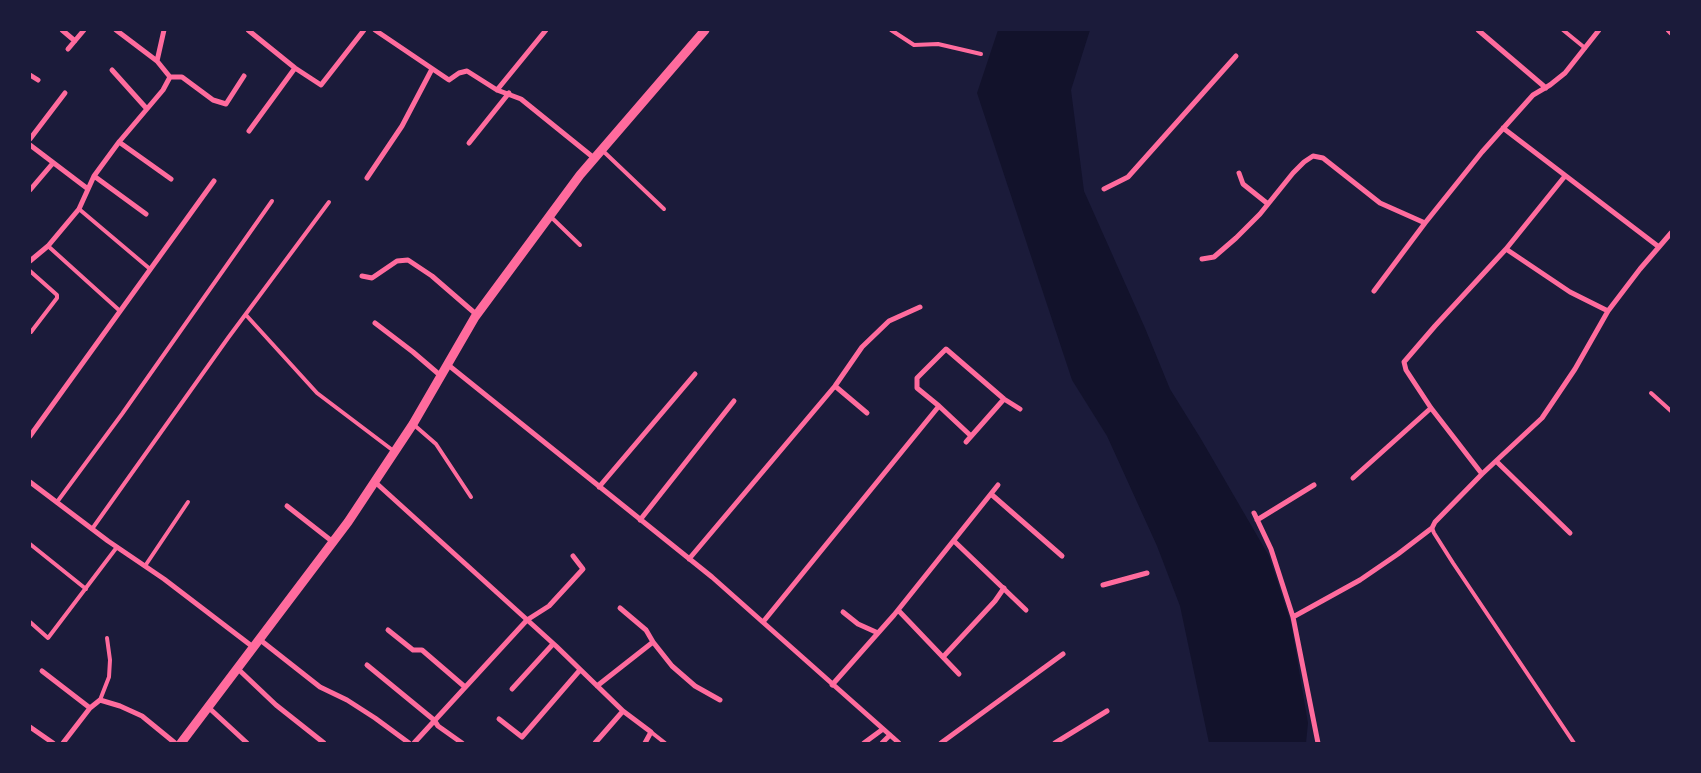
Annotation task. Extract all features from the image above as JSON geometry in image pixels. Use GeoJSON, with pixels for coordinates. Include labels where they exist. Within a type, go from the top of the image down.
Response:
{"type":"FeatureCollection","features":[{"type":"Feature","properties":{"kind":"street"},"geometry":{"type":"LineString","coordinates":[[62,30],[75,41]]}},
{"type":"Feature","properties":{"kind":"street"},"geometry":{"type":"LineString","coordinates":[[68,49],[84,30]]}},
{"type":"Feature","properties":{"kind":"street"},"geometry":{"type":"LineString","coordinates":[[116,30],[157,61],[170,76],[182,77],[213,100],[226,104],[244,76]]}},
{"type":"Feature","properties":{"kind":"street"},"geometry":{"type":"LineString","coordinates":[[157,61],[164,30]]}},
{"type":"Feature","properties":{"kind":"street"},"geometry":{"type":"LineString","coordinates":[[248,30],[295,68],[321,85],[364,30]]}},
{"type":"Feature","properties":{"kind":"street"},"geometry":{"type":"LineString","coordinates":[[375,30],[449,80],[459,73],[467,71],[497,90],[521,99],[594,158]]}},
{"type":"Feature","properties":{"kind":"street"},"geometry":{"type":"LineString","coordinates":[[497,90],[546,30]]}},
{"type":"Feature","properties":{"kind":"street"},"geometry":{"type":"LineString","coordinates":[[181,743],[375,482],[413,424],[477,315],[580,174],[705,30]]}},
{"type":"Feature","properties":{"kind":"street"},"geometry":{"type":"LineString","coordinates":[[1478,30],[1546,88]]}},
{"type":"Feature","properties":{"kind":"street"},"geometry":{"type":"LineString","coordinates":[[1374,291],[1425,223],[1503,128],[1533,95],[1546,88],[1565,73],[1599,30]]}},
{"type":"Feature","properties":{"kind":"street"},"geometry":{"type":"LineString","coordinates":[[1668,30],[1671,33]]}},
{"type":"Feature","properties":{"kind":"street"},"geometry":{"type":"LineString","coordinates":[[1104,189],[1128,177],[1236,56]]}},
{"type":"Feature","properties":{"kind":"street"},"geometry":{"type":"LineString","coordinates":[[249,131],[295,68]]}},
{"type":"Feature","properties":{"kind":"street"},"geometry":{"type":"LineString","coordinates":[[367,178],[402,126],[432,69]]}},
{"type":"Feature","properties":{"kind":"street"},"geometry":{"type":"LineString","coordinates":[[112,70],[147,109]]}},
{"type":"Feature","properties":{"kind":"street"},"geometry":{"type":"LineString","coordinates":[[30,74],[38,80]]}},
{"type":"Feature","properties":{"kind":"street"},"geometry":{"type":"LineString","coordinates":[[30,261],[48,246],[78,209],[94,176],[119,142],[163,90],[170,76]]}},
{"type":"Feature","properties":{"kind":"street"},"geometry":{"type":"LineString","coordinates":[[468,143],[509,93]]}},
{"type":"Feature","properties":{"kind":"street"},"geometry":{"type":"LineString","coordinates":[[30,139],[65,94]]}},
{"type":"Feature","properties":{"kind":"street"},"geometry":{"type":"LineString","coordinates":[[1503,128],[1659,247]]}},
{"type":"Feature","properties":{"kind":"street"},"geometry":{"type":"LineString","coordinates":[[119,142],[171,179]]}},
{"type":"Feature","properties":{"kind":"street"},"geometry":{"type":"LineString","coordinates":[[31,149],[88,189]]}},
{"type":"Feature","properties":{"kind":"street"},"geometry":{"type":"LineString","coordinates":[[1202,259],[1214,257],[1242,232],[1293,173],[1304,162],[1314,156],[1323,158],[1380,203],[1425,223]]}},
{"type":"Feature","properties":{"kind":"street"},"geometry":{"type":"LineString","coordinates":[[30,190],[53,163]]}},
{"type":"Feature","properties":{"kind":"street"},"geometry":{"type":"LineString","coordinates":[[1239,173],[1243,184],[1268,204]]}},
{"type":"Feature","properties":{"kind":"street"},"geometry":{"type":"LineString","coordinates":[[94,176],[146,214]]}},
{"type":"Feature","properties":{"kind":"street"},"geometry":{"type":"LineString","coordinates":[[1482,474],[1431,408],[1406,370],[1404,362],[1506,249],[1566,176]]}},
{"type":"Feature","properties":{"kind":"street"},"geometry":{"type":"LineString","coordinates":[[30,436],[214,181]]}},
{"type":"Feature","properties":{"kind":"street"},"geometry":{"type":"LineString","coordinates":[[1293,616],[1360,580],[1432,528],[1435,522],[1482,474],[1542,418],[1575,369],[1608,311],[1671,233]]}},
{"type":"Feature","properties":{"kind":"street"},"geometry":{"type":"LineString","coordinates":[[1506,249],[1570,292],[1608,311]]}},
{"type":"Feature","properties":{"kind":"street"},"geometry":{"type":"LineString","coordinates":[[362,276],[372,278],[397,261],[408,260],[432,276],[477,315]]}},
{"type":"Feature","properties":{"kind":"street"},"geometry":{"type":"LineString","coordinates":[[689,559],[835,386],[862,347],[889,321],[920,306]]}},
{"type":"Feature","properties":{"kind":"street"},"geometry":{"type":"LineString","coordinates":[[375,323],[441,376]]}},
{"type":"Feature","properties":{"kind":"street"},"geometry":{"type":"LineString","coordinates":[[971,436],[917,388],[918,378],[946,349],[1004,399],[1020,408]]}},
{"type":"Feature","properties":{"kind":"street"},"geometry":{"type":"LineString","coordinates":[[448,364],[689,559],[899,743]]}},
{"type":"Feature","properties":{"kind":"street"},"geometry":{"type":"LineString","coordinates":[[598,487],[694,374]]}},
{"type":"Feature","properties":{"kind":"street"},"geometry":{"type":"LineString","coordinates":[[835,386],[868,413]]}},
{"type":"Feature","properties":{"kind":"street"},"geometry":{"type":"LineString","coordinates":[[966,442],[1004,399]]}},
{"type":"Feature","properties":{"kind":"street"},"geometry":{"type":"LineString","coordinates":[[640,520],[734,401]]}},
{"type":"Feature","properties":{"kind":"street"},"geometry":{"type":"LineString","coordinates":[[763,622],[939,406]]}},
{"type":"Feature","properties":{"kind":"street"},"geometry":{"type":"LineString","coordinates":[[1353,478],[1431,408]]}},
{"type":"Feature","properties":{"kind":"street"},"geometry":{"type":"LineString","coordinates":[[1496,461],[1570,533]]}},
{"type":"Feature","properties":{"kind":"street"},"geometry":{"type":"LineString","coordinates":[[30,482],[253,647]]}},
{"type":"Feature","properties":{"kind":"street"},"geometry":{"type":"LineString","coordinates":[[375,482],[553,644],[623,711],[651,732],[646,743]]}},
{"type":"Feature","properties":{"kind":"street"},"geometry":{"type":"LineString","coordinates":[[832,685],[898,610],[998,485]]}},
{"type":"Feature","properties":{"kind":"street"},"geometry":{"type":"LineString","coordinates":[[1257,520],[1314,485]]}},
{"type":"Feature","properties":{"kind":"street"},"geometry":{"type":"LineString","coordinates":[[991,494],[1062,556]]}},
{"type":"Feature","properties":{"kind":"street"},"geometry":{"type":"LineString","coordinates":[[287,506],[332,542]]}},
{"type":"Feature","properties":{"kind":"street"},"geometry":{"type":"LineString","coordinates":[[1254,513],[1271,549],[1293,616],[1318,743]]}},
{"type":"Feature","properties":{"kind":"street"},"geometry":{"type":"LineString","coordinates":[[954,541],[1026,610]]}},
{"type":"Feature","properties":{"kind":"street"},"geometry":{"type":"LineString","coordinates":[[414,743],[527,620],[549,606],[582,569],[573,556]]}},
{"type":"Feature","properties":{"kind":"street"},"geometry":{"type":"LineString","coordinates":[[1103,585],[1147,573]]}},
{"type":"Feature","properties":{"kind":"street"},"geometry":{"type":"LineString","coordinates":[[943,657],[995,601],[1004,588]]}},
{"type":"Feature","properties":{"kind":"street"},"geometry":{"type":"LineString","coordinates":[[620,608],[646,630],[672,666],[695,686],[720,700]]}},
{"type":"Feature","properties":{"kind":"street"},"geometry":{"type":"LineString","coordinates":[[898,610],[959,674]]}},
{"type":"Feature","properties":{"kind":"street"},"geometry":{"type":"LineString","coordinates":[[843,612],[858,624],[878,633]]}},
{"type":"Feature","properties":{"kind":"street"},"geometry":{"type":"LineString","coordinates":[[388,630],[413,650],[422,650],[465,687]]}},
{"type":"Feature","properties":{"kind":"street"},"geometry":{"type":"LineString","coordinates":[[259,639],[320,687],[361,709],[409,743]]}},
{"type":"Feature","properties":{"kind":"street"},"geometry":{"type":"LineString","coordinates":[[597,686],[653,642]]}},
{"type":"Feature","properties":{"kind":"street"},"geometry":{"type":"LineString","coordinates":[[512,689],[553,644]]}},
{"type":"Feature","properties":{"kind":"street"},"geometry":{"type":"LineString","coordinates":[[941,743],[1063,654]]}},
{"type":"Feature","properties":{"kind":"street"},"geometry":{"type":"LineString","coordinates":[[368,666],[434,720],[438,726],[462,743]]}},
{"type":"Feature","properties":{"kind":"street"},"geometry":{"type":"LineString","coordinates":[[237,668],[276,705],[324,743]]}},
{"type":"Feature","properties":{"kind":"street"},"geometry":{"type":"LineString","coordinates":[[499,719],[522,737],[580,670]]}},
{"type":"Feature","properties":{"kind":"street"},"geometry":{"type":"LineString","coordinates":[[42,671],[90,708]]}},
{"type":"Feature","properties":{"kind":"street"},"geometry":{"type":"LineString","coordinates":[[63,743],[90,708],[100,700],[120,706],[142,716],[175,743]]}},
{"type":"Feature","properties":{"kind":"street"},"geometry":{"type":"LineString","coordinates":[[208,707],[247,743]]}},
{"type":"Feature","properties":{"kind":"street"},"geometry":{"type":"LineString","coordinates":[[595,743],[623,711]]}},
{"type":"Feature","properties":{"kind":"street"},"geometry":{"type":"LineString","coordinates":[[1055,743],[1108,711]]}},
{"type":"Feature","properties":{"kind":"street"},"geometry":{"type":"LineString","coordinates":[[30,727],[53,743]]}},
{"type":"Feature","properties":{"kind":"street"},"geometry":{"type":"LineString","coordinates":[[864,743],[883,729]]}},
{"type":"Feature","properties":{"kind":"street"},"geometry":{"type":"LineString","coordinates":[[882,743],[890,735]]}},
{"type":"Feature","properties":{"kind":"lane"},"geometry":{"type":"LineString","coordinates":[[891,30],[914,45],[938,44],[981,54]]}},
{"type":"Feature","properties":{"kind":"lane"},"geometry":{"type":"LineString","coordinates":[[1563,30],[1585,48]]}},
{"type":"Feature","properties":{"kind":"lane"},"geometry":{"type":"LineString","coordinates":[[602,150],[664,209]]}},
{"type":"Feature","properties":{"kind":"lane"},"geometry":{"type":"LineString","coordinates":[[57,502],[122,414],[272,201]]}},
{"type":"Feature","properties":{"kind":"lane"},"geometry":{"type":"LineString","coordinates":[[92,529],[329,202]]}},
{"type":"Feature","properties":{"kind":"lane"},"geometry":{"type":"LineString","coordinates":[[78,209],[150,269]]}},
{"type":"Feature","properties":{"kind":"lane"},"geometry":{"type":"LineString","coordinates":[[550,216],[580,245]]}},
{"type":"Feature","properties":{"kind":"lane"},"geometry":{"type":"LineString","coordinates":[[48,246],[120,310]]}},
{"type":"Feature","properties":{"kind":"lane"},"geometry":{"type":"LineString","coordinates":[[30,271],[57,295],[57,298],[31,332]]}},
{"type":"Feature","properties":{"kind":"lane"},"geometry":{"type":"LineString","coordinates":[[246,315],[316,393],[395,452]]}},
{"type":"Feature","properties":{"kind":"lane"},"geometry":{"type":"LineString","coordinates":[[1651,393],[1671,411]]}},
{"type":"Feature","properties":{"kind":"lane"},"geometry":{"type":"LineString","coordinates":[[413,424],[436,444],[471,497]]}},
{"type":"Feature","properties":{"kind":"lane"},"geometry":{"type":"LineString","coordinates":[[145,566],[188,502]]}},
{"type":"Feature","properties":{"kind":"lane"},"geometry":{"type":"LineString","coordinates":[[1432,528],[1453,563],[1574,743]]}},
{"type":"Feature","properties":{"kind":"lane"},"geometry":{"type":"LineString","coordinates":[[30,544],[86,590]]}},
{"type":"Feature","properties":{"kind":"lane"},"geometry":{"type":"LineString","coordinates":[[30,622],[48,638],[117,547]]}},
{"type":"Feature","properties":{"kind":"lane"},"geometry":{"type":"LineString","coordinates":[[100,700],[109,677],[110,660],[106,638]]}},
{"type":"Feature","properties":{"kind":"lane"},"geometry":{"type":"LineString","coordinates":[[651,732],[665,743]]}},
{"type":"Feature","properties":{"kind":"shaded area"},"geometry":{"type":"Polygon","coordinates":[[[998,30],[1090,30],[1071,90],[1084,191],[1170,389],[1269,556],[1291,623],[1308,723],[1306,743],[1209,743],[1180,606],[1157,546],[1107,436],[1072,380],[977,93],[998,30]]]}}]}
